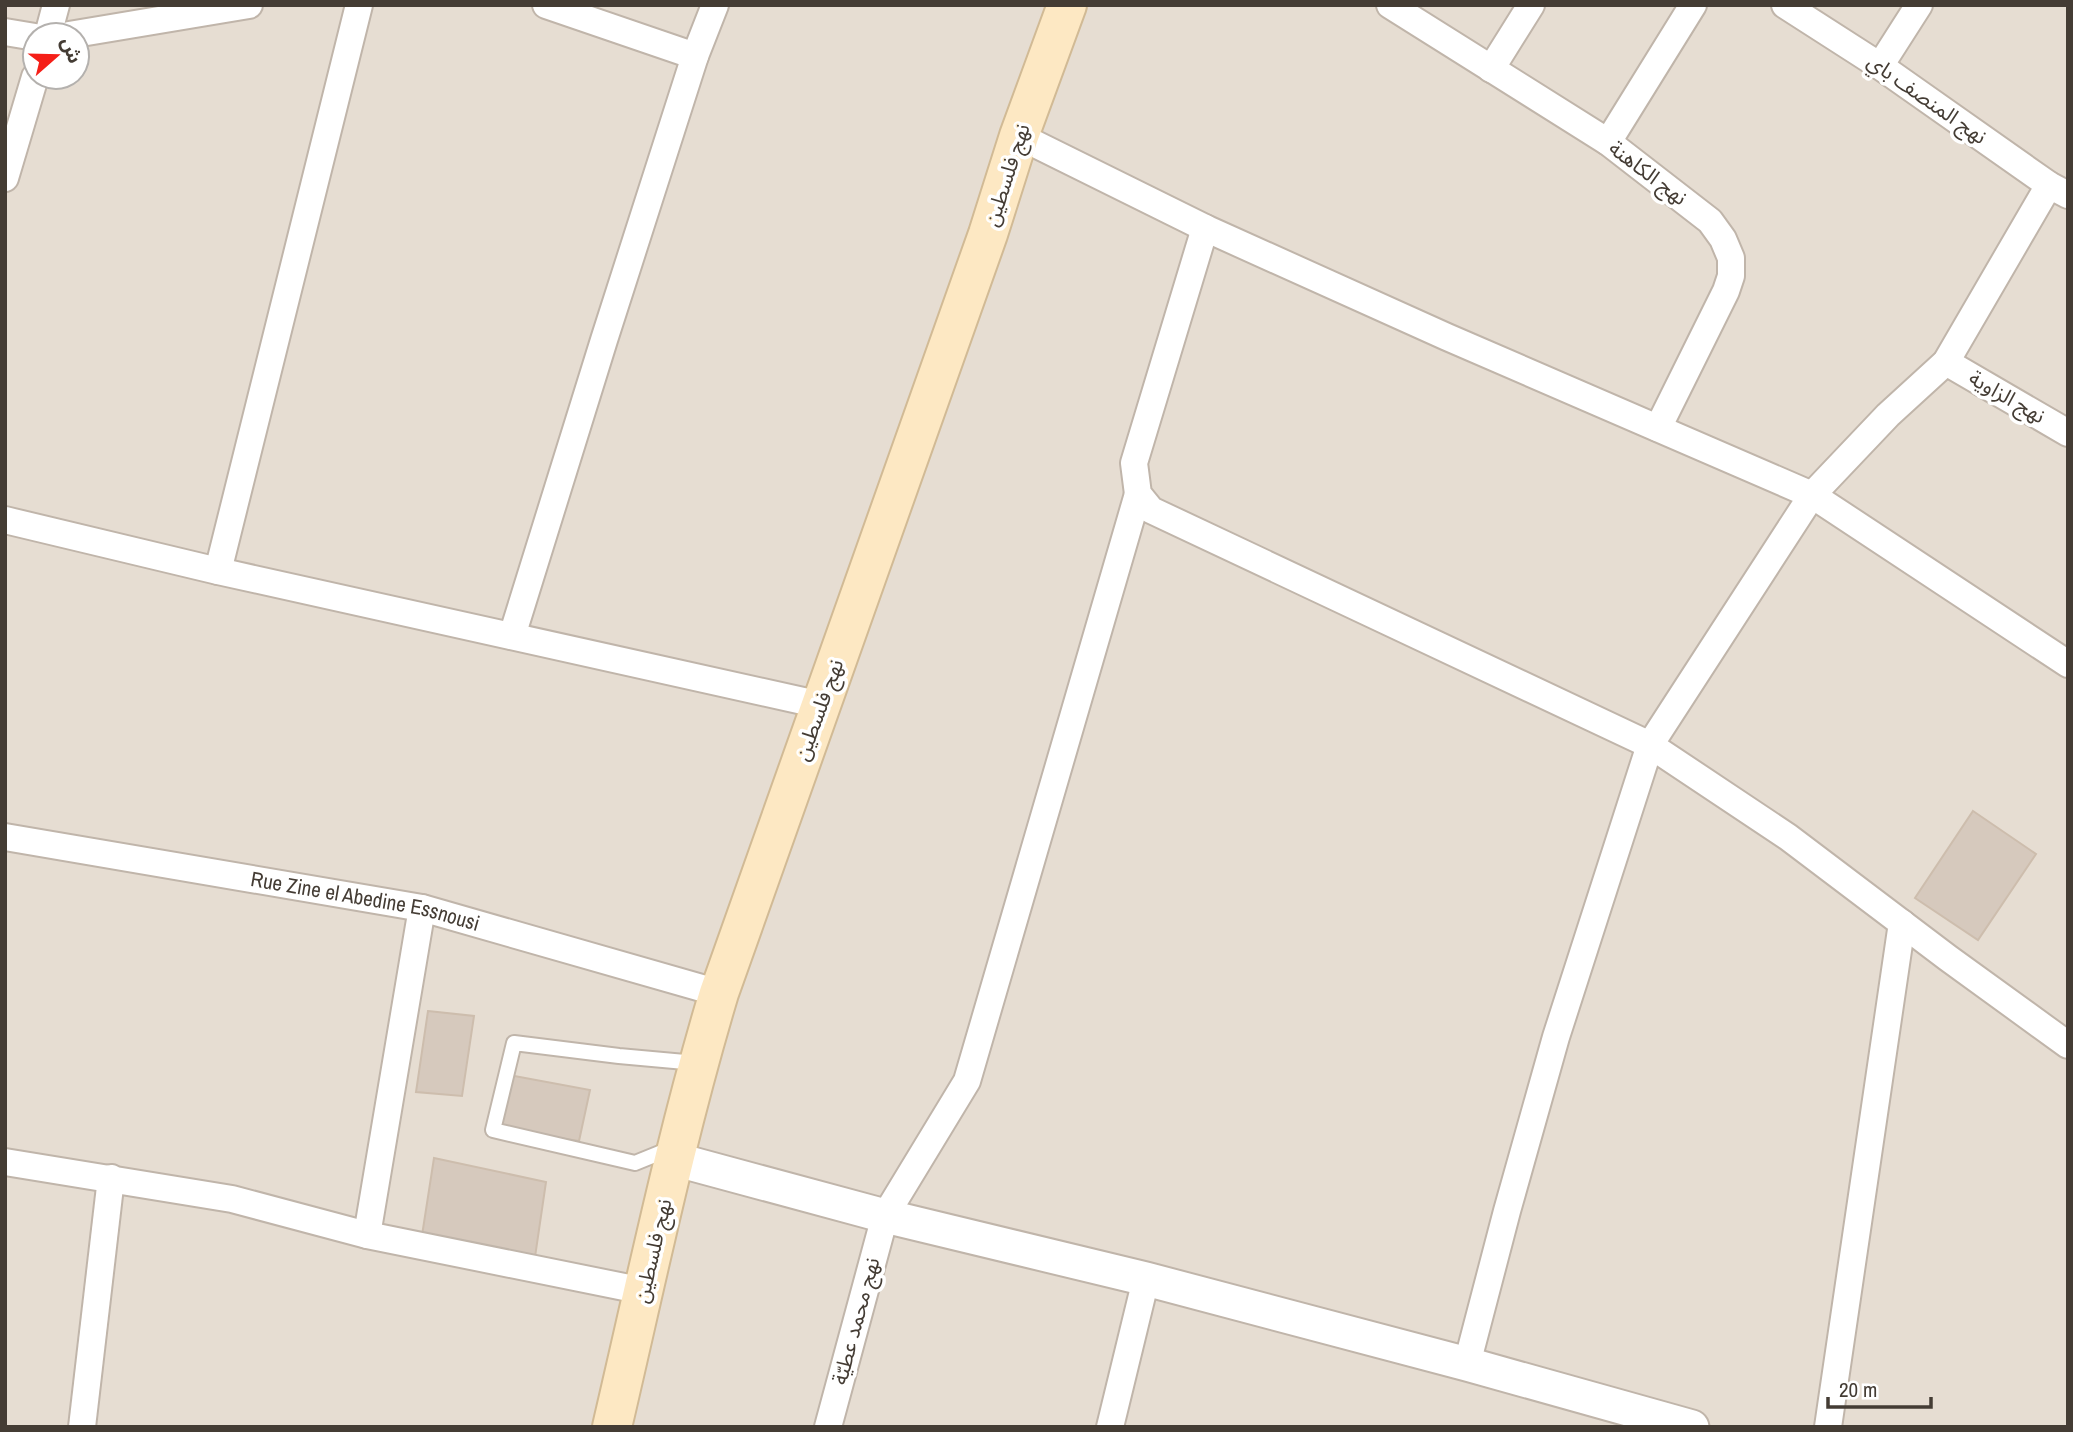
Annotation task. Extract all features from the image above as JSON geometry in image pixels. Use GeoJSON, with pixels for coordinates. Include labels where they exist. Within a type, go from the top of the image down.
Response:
{"type":"FeatureCollection","features":[{"type":"Feature","properties":{"kind":"main road","name":"نهج فلسطين"},"geometry":{"type":"LineString","coordinates":[[612,1427],[675,1153],[719,993],[1067,5]]}},
{"type":"Feature","properties":{"kind":"street"},"geometry":{"type":"LineString","coordinates":[[91,31],[249,5]]}},
{"type":"Feature","properties":{"kind":"street"},"geometry":{"type":"LineString","coordinates":[[218,570],[359,5]]}},
{"type":"Feature","properties":{"kind":"street"},"geometry":{"type":"LineString","coordinates":[[546,5],[695,57]]}},
{"type":"Feature","properties":{"kind":"street"},"geometry":{"type":"LineString","coordinates":[[512,636],[695,57],[715,5]]}},
{"type":"Feature","properties":{"kind":"street","name":"نهج الكاهنة"},"geometry":{"type":"LineString","coordinates":[[1390,5],[1608,142],[1710,221],[1723,239],[1731,258],[1731,276],[1726,291],[1658,428]]}},
{"type":"Feature","properties":{"kind":"street"},"geometry":{"type":"LineString","coordinates":[[1491,69],[1531,5]]}},
{"type":"Feature","properties":{"kind":"street"},"geometry":{"type":"LineString","coordinates":[[1608,142],[1693,5]]}},
{"type":"Feature","properties":{"kind":"street","name":"نهج المنصف باي"},"geometry":{"type":"LineString","coordinates":[[1785,5],[1880,65],[2058,190]]}},
{"type":"Feature","properties":{"kind":"street"},"geometry":{"type":"LineString","coordinates":[[1880,65],[1919,5]]}},
{"type":"Feature","properties":{"kind":"street"},"geometry":{"type":"LineString","coordinates":[[5,178],[31,91]]}},
{"type":"Feature","properties":{"kind":"street"},"geometry":{"type":"LineString","coordinates":[[1019,136],[1205,228],[1447,337],[1812,495],[2068,664]]}},
{"type":"Feature","properties":{"kind":"street"},"geometry":{"type":"LineString","coordinates":[[1467,1364],[1556,1037],[1650,745],[1812,495],[1888,415],[1945,362],[2058,190]]}},
{"type":"Feature","properties":{"kind":"street"},"geometry":{"type":"LineString","coordinates":[[1205,228],[1134,463],[1138,494],[1151,510],[1650,745],[1788,837],[2068,1045]]}},
{"type":"Feature","properties":{"kind":"street","name":"نهج الزاوية"},"geometry":{"type":"LineString","coordinates":[[1945,362],[2068,433]]}},
{"type":"Feature","properties":{"kind":"street","name":"نهج محمد عطيّة"},"geometry":{"type":"LineString","coordinates":[[828,1427],[885,1216],[967,1081],[1138,494]]}},
{"type":"Feature","properties":{"kind":"street"},"geometry":{"type":"LineString","coordinates":[[5,520],[821,705]]}},
{"type":"Feature","properties":{"kind":"street","name":"Rue Zine el Abedine Essnousi"},"geometry":{"type":"LineString","coordinates":[[5,837],[422,908],[719,993]]}},
{"type":"Feature","properties":{"kind":"street"},"geometry":{"type":"LineString","coordinates":[[368,1235],[422,908]]}},
{"type":"Feature","properties":{"kind":"street"},"geometry":{"type":"LineString","coordinates":[[1828,1427],[1902,923]]}},
{"type":"Feature","properties":{"kind":"street"},"geometry":{"type":"LineString","coordinates":[[675,1153],[885,1216],[1146,1279],[1692,1427]]}},
{"type":"Feature","properties":{"kind":"street"},"geometry":{"type":"LineString","coordinates":[[5,1162],[232,1199],[368,1235],[644,1292]]}},
{"type":"Feature","properties":{"kind":"street"},"geometry":{"type":"LineString","coordinates":[[82,1427],[111,1178]]}},
{"type":"Feature","properties":{"kind":"street"},"geometry":{"type":"LineString","coordinates":[[1110,1427],[1146,1279]]}},
{"type":"Feature","properties":{"kind":"lane"},"geometry":{"type":"LineString","coordinates":[[675,1153],[635,1163],[493,1130],[514,1042],[618,1056],[698,1063]]}},
{"type":"Feature","properties":{"kind":"shaded area"},"geometry":{"type":"Polygon","coordinates":[[[5,5],[2068,5],[2068,1427],[5,1427],[5,5]]]}},
{"type":"Feature","properties":{"kind":"building"},"geometry":{"type":"Polygon","coordinates":[[[1973,811],[2036,854],[1978,940],[1915,898],[1973,811]]]}},
{"type":"Feature","properties":{"kind":"building"},"geometry":{"type":"Polygon","coordinates":[[[428,1011],[474,1016],[462,1096],[416,1092],[428,1011]]]}},
{"type":"Feature","properties":{"kind":"building"},"geometry":{"type":"Polygon","coordinates":[[[509,1075],[590,1090],[579,1141],[500,1129],[509,1075]]]}},
{"type":"Feature","properties":{"kind":"building"},"geometry":{"type":"Polygon","coordinates":[[[434,1158],[546,1182],[535,1257],[421,1242],[434,1158]]]}}]}
